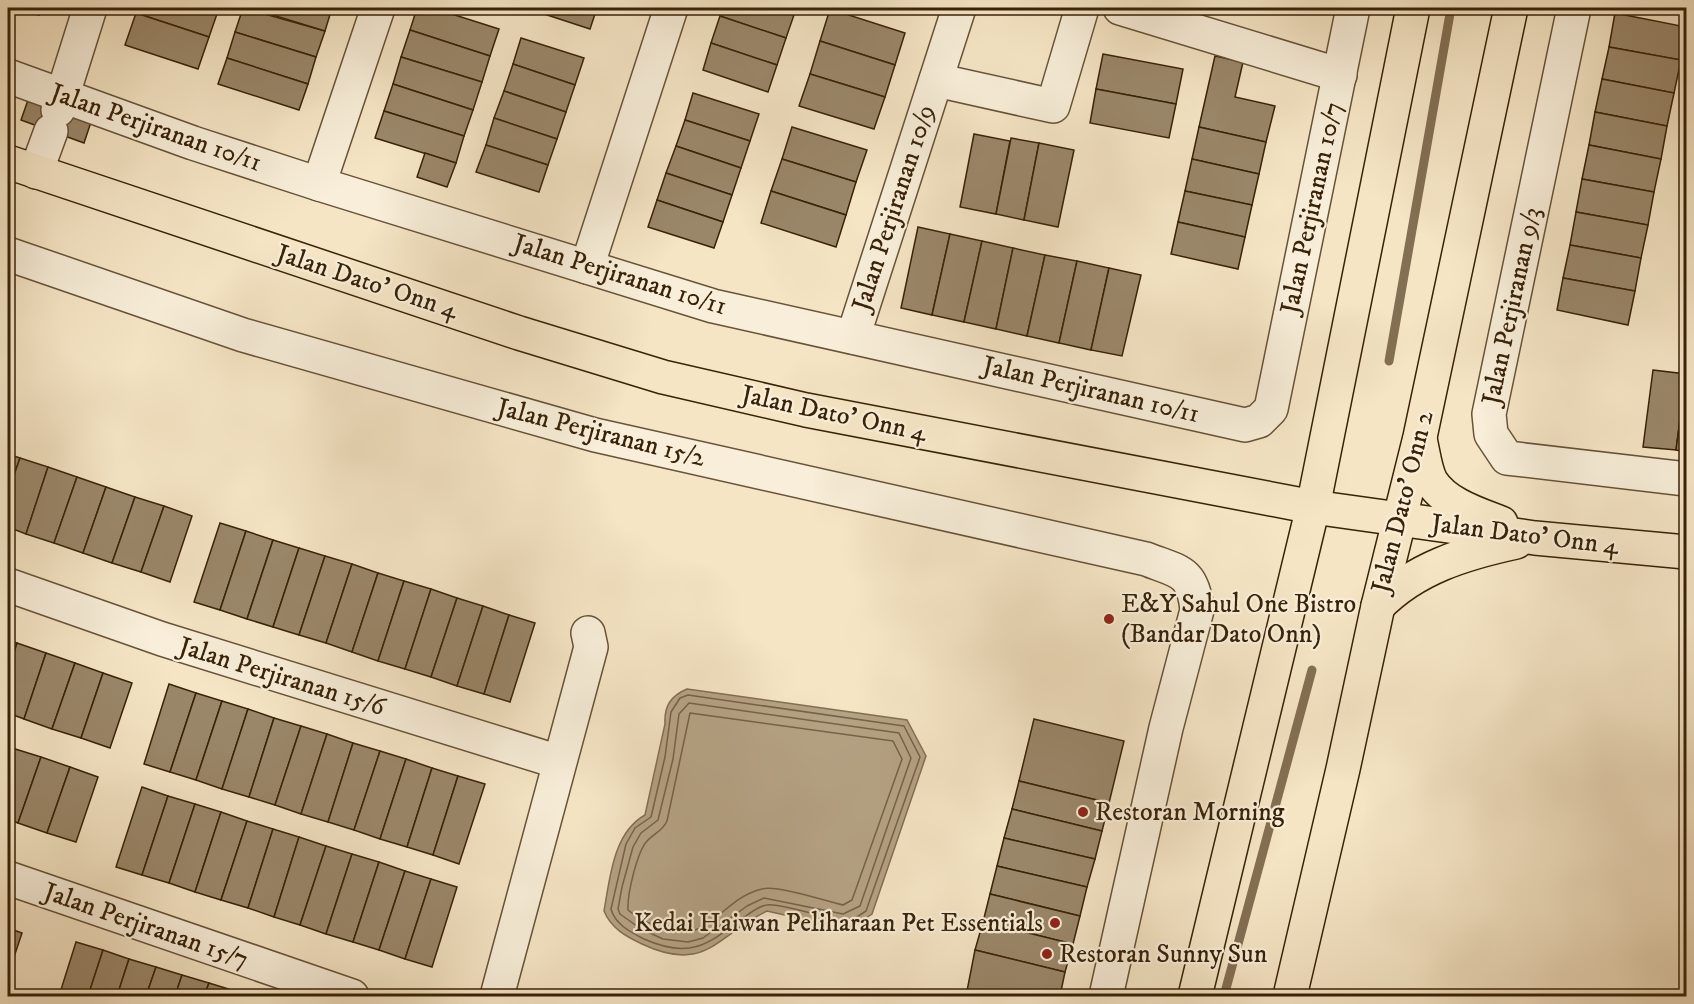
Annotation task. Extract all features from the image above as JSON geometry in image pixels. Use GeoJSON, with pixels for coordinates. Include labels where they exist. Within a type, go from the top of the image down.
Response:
{"type":"FeatureCollection","features":[{"type":"Feature","properties":{"kind":"main road"},"geometry":{"type":"LineString","coordinates":[[1195,996],[1313,507],[1413,8]]}},
{"type":"Feature","properties":{"kind":"main road","name":"Jalan Dato' Onn 2"},"geometry":{"type":"LineString","coordinates":[[1290,996],[1398,520],[1420,437],[1511,8]]}},
{"type":"Feature","properties":{"kind":"main road","name":"Jalan Dato' Onn 4"},"geometry":{"type":"LineString","coordinates":[[22,167],[519,333],[663,376],[806,410],[1313,507],[1535,538],[1686,552]]}},
{"type":"Feature","properties":{"kind":"main road"},"geometry":{"type":"LineString","coordinates":[[1420,437],[1431,481],[1448,497],[1467,509],[1535,538]]}},
{"type":"Feature","properties":{"kind":"main road"},"geometry":{"type":"LineString","coordinates":[[1378,606],[1408,579],[1443,563],[1493,547],[1535,538]]}},
{"type":"Feature","properties":{"kind":"street"},"geometry":{"type":"LineString","coordinates":[[22,167],[57,112],[90,8]]}},
{"type":"Feature","properties":{"kind":"street"},"geometry":{"type":"LineString","coordinates":[[319,184],[378,8]]}},
{"type":"Feature","properties":{"kind":"street"},"geometry":{"type":"LineString","coordinates":[[587,267],[671,8]]}},
{"type":"Feature","properties":{"kind":"street","name":"Jalan Perjiranan 10/9"},"geometry":{"type":"LineString","coordinates":[[853,337],[959,8]]}},
{"type":"Feature","properties":{"kind":"street","name":"Jalan Perjiranan 10/9"},"geometry":{"type":"LineString","coordinates":[[936,80],[1053,106],[1082,8]]}},
{"type":"Feature","properties":{"kind":"street"},"geometry":{"type":"LineString","coordinates":[[1120,8],[1340,75]]}},
{"type":"Feature","properties":{"kind":"street","name":"Jalan Perjiranan 10/7"},"geometry":{"type":"LineString","coordinates":[[1258,417],[1340,75],[1353,8]]}},
{"type":"Feature","properties":{"kind":"street","name":"Jalan Perjiranan 9/3"},"geometry":{"type":"LineString","coordinates":[[1574,8],[1489,414],[1491,434],[1507,458],[1686,479]]}},
{"type":"Feature","properties":{"kind":"street","name":"Jalan Perjiranan 10/11"},"geometry":{"type":"LineString","coordinates":[[8,76],[57,112],[319,184],[713,306],[853,337],[1258,417]]}},
{"type":"Feature","properties":{"kind":"street","name":"Jalan Perjiranan 15/2"},"geometry":{"type":"LineString","coordinates":[[8,254],[243,335],[595,435],[1146,559],[1185,574],[1195,590],[1197,610],[1166,728],[1106,996]]}},
{"type":"Feature","properties":{"kind":"street","name":"Jalan Perjiranan 15/6"},"geometry":{"type":"LineString","coordinates":[[8,585],[162,639],[559,762]]}},
{"type":"Feature","properties":{"kind":"street"},"geometry":{"type":"LineString","coordinates":[[497,996],[591,647],[588,633]]}},
{"type":"Feature","properties":{"kind":"street","name":"Jalan Perjiranan 15/7"},"geometry":{"type":"LineString","coordinates":[[8,878],[352,996]]}},
{"type":"Feature","properties":{"kind":"water"},"geometry":{"type":"Polygon","coordinates":[[[687,689],[907,720],[926,756],[872,914],[854,926],[842,928],[767,911],[709,948],[681,955],[642,944],[624,935],[610,922],[604,911],[615,857],[626,833],[645,815],[667,707],[676,695],[687,689]]]}},
{"type":"Feature","properties":{"kind":"building"},"geometry":{"type":"Polygon","coordinates":[[[15,8],[42,8],[39,15],[15,8]]]}},
{"type":"Feature","properties":{"kind":"building"},"geometry":{"type":"Polygon","coordinates":[[[138,8],[219,8],[209,37],[136,13],[138,8]]]}},
{"type":"Feature","properties":{"kind":"building"},"geometry":{"type":"Polygon","coordinates":[[[243,8],[325,31],[316,57],[235,32],[243,8]]]}},
{"type":"Feature","properties":{"kind":"building"},"geometry":{"type":"Polygon","coordinates":[[[250,8],[332,8],[325,31],[250,8]]]}},
{"type":"Feature","properties":{"kind":"building"},"geometry":{"type":"Polygon","coordinates":[[[417,8],[433,8],[499,29],[490,56],[410,30],[417,8]]]}},
{"type":"Feature","properties":{"kind":"building"},"geometry":{"type":"Polygon","coordinates":[[[533,8],[597,8],[590,29],[532,10],[533,8]]]}},
{"type":"Feature","properties":{"kind":"building"},"geometry":{"type":"Polygon","coordinates":[[[723,8],[783,8],[795,12],[786,38],[720,16],[723,8]]]}},
{"type":"Feature","properties":{"kind":"building"},"geometry":{"type":"Polygon","coordinates":[[[830,9],[905,33],[895,65],[820,41],[830,9]]]}},
{"type":"Feature","properties":{"kind":"building"},"geometry":{"type":"Polygon","coordinates":[[[136,13],[209,37],[198,69],[125,45],[136,13]]]}},
{"type":"Feature","properties":{"kind":"building"},"geometry":{"type":"Polygon","coordinates":[[[1615,13],[1686,27],[1681,60],[1609,47],[1615,13]]]}},
{"type":"Feature","properties":{"kind":"building"},"geometry":{"type":"Polygon","coordinates":[[[720,16],[786,38],[777,65],[711,43],[720,16]]]}},
{"type":"Feature","properties":{"kind":"building"},"geometry":{"type":"Polygon","coordinates":[[[410,30],[490,56],[482,82],[401,57],[410,30]]]}},
{"type":"Feature","properties":{"kind":"building"},"geometry":{"type":"Polygon","coordinates":[[[235,32],[316,57],[308,84],[227,58],[235,32]]]}},
{"type":"Feature","properties":{"kind":"building"},"geometry":{"type":"Polygon","coordinates":[[[521,38],[584,58],[575,85],[513,64],[521,38]]]}},
{"type":"Feature","properties":{"kind":"building"},"geometry":{"type":"Polygon","coordinates":[[[820,41],[895,65],[885,97],[810,74],[820,41]]]}},
{"type":"Feature","properties":{"kind":"building"},"geometry":{"type":"Polygon","coordinates":[[[711,43],[777,65],[768,92],[703,70],[711,43]]]}},
{"type":"Feature","properties":{"kind":"building"},"geometry":{"type":"Polygon","coordinates":[[[1609,47],[1681,60],[1674,93],[1602,79],[1609,47]]]}},
{"type":"Feature","properties":{"kind":"building"},"geometry":{"type":"Polygon","coordinates":[[[1103,54],[1183,69],[1176,104],[1096,89],[1103,54]]]}},
{"type":"Feature","properties":{"kind":"building"},"geometry":{"type":"Polygon","coordinates":[[[1215,56],[1243,62],[1235,97],[1275,106],[1266,142],[1199,127],[1215,56]]]}},
{"type":"Feature","properties":{"kind":"building"},"geometry":{"type":"Polygon","coordinates":[[[401,57],[482,82],[473,110],[393,84],[401,57]]]}},
{"type":"Feature","properties":{"kind":"building"},"geometry":{"type":"Polygon","coordinates":[[[227,58],[308,84],[299,110],[218,84],[227,58]]]}},
{"type":"Feature","properties":{"kind":"building"},"geometry":{"type":"Polygon","coordinates":[[[513,64],[575,85],[566,112],[504,91],[513,64]]]}},
{"type":"Feature","properties":{"kind":"building"},"geometry":{"type":"Polygon","coordinates":[[[810,74],[885,97],[874,129],[799,106],[810,74]]]}},
{"type":"Feature","properties":{"kind":"building"},"geometry":{"type":"Polygon","coordinates":[[[1602,79],[1674,93],[1667,126],[1595,112],[1602,79]]]}},
{"type":"Feature","properties":{"kind":"building"},"geometry":{"type":"Polygon","coordinates":[[[393,84],[473,110],[464,136],[384,111],[393,84]]]}},
{"type":"Feature","properties":{"kind":"building"},"geometry":{"type":"Polygon","coordinates":[[[1096,89],[1176,104],[1169,138],[1090,123],[1096,89]]]}},
{"type":"Feature","properties":{"kind":"building"},"geometry":{"type":"Polygon","coordinates":[[[504,91],[566,112],[557,139],[494,118],[504,91]]]}},
{"type":"Feature","properties":{"kind":"building"},"geometry":{"type":"Polygon","coordinates":[[[693,93],[759,114],[750,141],[685,120],[693,93]]]}},
{"type":"Feature","properties":{"kind":"building"},"geometry":{"type":"Polygon","coordinates":[[[28,100],[91,122],[84,143],[21,120],[28,100]]]}},
{"type":"Feature","properties":{"kind":"building"},"geometry":{"type":"Polygon","coordinates":[[[384,111],[464,136],[456,163],[375,138],[384,111]]]}},
{"type":"Feature","properties":{"kind":"building"},"geometry":{"type":"Polygon","coordinates":[[[1595,112],[1667,126],[1661,159],[1589,145],[1595,112]]]}},
{"type":"Feature","properties":{"kind":"building"},"geometry":{"type":"Polygon","coordinates":[[[494,118],[557,139],[548,165],[486,145],[494,118]]]}},
{"type":"Feature","properties":{"kind":"building"},"geometry":{"type":"Polygon","coordinates":[[[685,120],[750,141],[741,168],[676,146],[685,120]]]}},
{"type":"Feature","properties":{"kind":"building"},"geometry":{"type":"Polygon","coordinates":[[[792,127],[867,150],[856,182],[782,159],[792,127]]]}},
{"type":"Feature","properties":{"kind":"building"},"geometry":{"type":"Polygon","coordinates":[[[1199,127],[1266,142],[1259,174],[1192,159],[1199,127]]]}},
{"type":"Feature","properties":{"kind":"building"},"geometry":{"type":"Polygon","coordinates":[[[974,134],[1010,141],[996,214],[960,207],[974,134]]]}},
{"type":"Feature","properties":{"kind":"building"},"geometry":{"type":"Polygon","coordinates":[[[1011,138],[1039,143],[1024,220],[996,214],[1011,138]]]}},
{"type":"Feature","properties":{"kind":"building"},"geometry":{"type":"Polygon","coordinates":[[[1039,143],[1074,150],[1058,227],[1024,220],[1039,143]]]}},
{"type":"Feature","properties":{"kind":"building"},"geometry":{"type":"Polygon","coordinates":[[[486,145],[548,165],[539,192],[476,172],[486,145]]]}},
{"type":"Feature","properties":{"kind":"building"},"geometry":{"type":"Polygon","coordinates":[[[1589,145],[1661,159],[1654,192],[1582,179],[1589,145]]]}},
{"type":"Feature","properties":{"kind":"building"},"geometry":{"type":"Polygon","coordinates":[[[676,146],[741,168],[732,195],[666,173],[676,146]]]}},
{"type":"Feature","properties":{"kind":"building"},"geometry":{"type":"Polygon","coordinates":[[[425,153],[456,163],[447,187],[417,177],[425,153]]]}},
{"type":"Feature","properties":{"kind":"building"},"geometry":{"type":"Polygon","coordinates":[[[782,159],[856,182],[846,215],[771,191],[782,159]]]}},
{"type":"Feature","properties":{"kind":"building"},"geometry":{"type":"Polygon","coordinates":[[[1192,159],[1259,174],[1252,205],[1185,191],[1192,159]]]}},
{"type":"Feature","properties":{"kind":"building"},"geometry":{"type":"Polygon","coordinates":[[[666,173],[732,195],[723,222],[657,200],[666,173]]]}},
{"type":"Feature","properties":{"kind":"building"},"geometry":{"type":"Polygon","coordinates":[[[1582,179],[1654,192],[1648,225],[1576,212],[1582,179]]]}},
{"type":"Feature","properties":{"kind":"building"},"geometry":{"type":"Polygon","coordinates":[[[771,191],[846,215],[836,247],[761,223],[771,191]]]}},
{"type":"Feature","properties":{"kind":"building"},"geometry":{"type":"Polygon","coordinates":[[[1185,191],[1252,205],[1245,237],[1178,222],[1185,191]]]}},
{"type":"Feature","properties":{"kind":"building"},"geometry":{"type":"Polygon","coordinates":[[[657,200],[723,222],[714,248],[648,227],[657,200]]]}},
{"type":"Feature","properties":{"kind":"building"},"geometry":{"type":"Polygon","coordinates":[[[1576,212],[1648,225],[1641,258],[1570,245],[1576,212]]]}},
{"type":"Feature","properties":{"kind":"building"},"geometry":{"type":"Polygon","coordinates":[[[1178,222],[1245,237],[1238,269],[1171,254],[1178,222]]]}},
{"type":"Feature","properties":{"kind":"building"},"geometry":{"type":"Polygon","coordinates":[[[918,227],[950,234],[932,315],[901,308],[918,227]]]}},
{"type":"Feature","properties":{"kind":"building"},"geometry":{"type":"Polygon","coordinates":[[[950,234],[982,241],[964,322],[932,315],[950,234]]]}},
{"type":"Feature","properties":{"kind":"building"},"geometry":{"type":"Polygon","coordinates":[[[982,241],[1013,248],[996,329],[964,322],[982,241]]]}},
{"type":"Feature","properties":{"kind":"building"},"geometry":{"type":"Polygon","coordinates":[[[1570,245],[1641,258],[1635,291],[1563,278],[1570,245]]]}},
{"type":"Feature","properties":{"kind":"building"},"geometry":{"type":"Polygon","coordinates":[[[1013,248],[1045,255],[1027,336],[996,329],[1013,248]]]}},
{"type":"Feature","properties":{"kind":"building"},"geometry":{"type":"Polygon","coordinates":[[[1045,255],[1077,261],[1059,343],[1027,336],[1045,255]]]}},
{"type":"Feature","properties":{"kind":"building"},"geometry":{"type":"Polygon","coordinates":[[[1077,261],[1109,268],[1091,350],[1059,343],[1077,261]]]}},
{"type":"Feature","properties":{"kind":"building"},"geometry":{"type":"Polygon","coordinates":[[[1109,268],[1141,275],[1122,356],[1091,350],[1109,268]]]}},
{"type":"Feature","properties":{"kind":"building"},"geometry":{"type":"Polygon","coordinates":[[[1563,278],[1635,291],[1628,325],[1557,310],[1563,278]]]}},
{"type":"Feature","properties":{"kind":"building"},"geometry":{"type":"Polygon","coordinates":[[[1653,370],[1686,374],[1676,450],[1643,447],[1653,370]]]}},
{"type":"Feature","properties":{"kind":"building"},"geometry":{"type":"Polygon","coordinates":[[[1686,374],[1686,452],[1676,450],[1686,374]]]}},
{"type":"Feature","properties":{"kind":"building"},"geometry":{"type":"Polygon","coordinates":[[[8,454],[20,458],[8,492],[8,454]]]}},
{"type":"Feature","properties":{"kind":"building"},"geometry":{"type":"Polygon","coordinates":[[[20,458],[48,467],[26,534],[8,527],[8,492],[20,458]]]}},
{"type":"Feature","properties":{"kind":"building"},"geometry":{"type":"Polygon","coordinates":[[[48,467],[77,477],[54,543],[26,534],[48,467]]]}},
{"type":"Feature","properties":{"kind":"building"},"geometry":{"type":"Polygon","coordinates":[[[77,477],[106,487],[83,553],[54,543],[77,477]]]}},
{"type":"Feature","properties":{"kind":"building"},"geometry":{"type":"Polygon","coordinates":[[[106,487],[135,497],[112,563],[83,553],[106,487]]]}},
{"type":"Feature","properties":{"kind":"building"},"geometry":{"type":"Polygon","coordinates":[[[135,497],[164,506],[141,572],[112,563],[135,497]]]}},
{"type":"Feature","properties":{"kind":"building"},"geometry":{"type":"Polygon","coordinates":[[[164,506],[192,516],[170,582],[141,572],[164,506]]]}},
{"type":"Feature","properties":{"kind":"building"},"geometry":{"type":"Polygon","coordinates":[[[220,523],[246,531],[220,610],[194,602],[220,523]]]}},
{"type":"Feature","properties":{"kind":"building"},"geometry":{"type":"Polygon","coordinates":[[[246,531],[273,540],[247,619],[220,610],[246,531]]]}},
{"type":"Feature","properties":{"kind":"building"},"geometry":{"type":"Polygon","coordinates":[[[273,540],[299,548],[273,627],[247,619],[273,540]]]}},
{"type":"Feature","properties":{"kind":"building"},"geometry":{"type":"Polygon","coordinates":[[[299,548],[325,556],[299,635],[273,627],[299,548]]]}},
{"type":"Feature","properties":{"kind":"building"},"geometry":{"type":"Polygon","coordinates":[[[325,556],[352,564],[326,643],[299,635],[325,556]]]}},
{"type":"Feature","properties":{"kind":"building"},"geometry":{"type":"Polygon","coordinates":[[[352,564],[378,573],[352,652],[326,643],[352,564]]]}},
{"type":"Feature","properties":{"kind":"building"},"geometry":{"type":"Polygon","coordinates":[[[378,573],[404,581],[378,661],[352,652],[378,573]]]}},
{"type":"Feature","properties":{"kind":"building"},"geometry":{"type":"Polygon","coordinates":[[[404,581],[431,589],[405,669],[378,661],[404,581]]]}},
{"type":"Feature","properties":{"kind":"building"},"geometry":{"type":"Polygon","coordinates":[[[431,589],[457,598],[431,677],[405,669],[431,589]]]}},
{"type":"Feature","properties":{"kind":"building"},"geometry":{"type":"Polygon","coordinates":[[[457,598],[483,606],[457,686],[431,677],[457,598]]]}},
{"type":"Feature","properties":{"kind":"building"},"geometry":{"type":"Polygon","coordinates":[[[483,606],[509,615],[484,694],[457,686],[483,606]]]}},
{"type":"Feature","properties":{"kind":"building"},"geometry":{"type":"Polygon","coordinates":[[[509,615],[535,623],[510,702],[484,694],[509,615]]]}},
{"type":"Feature","properties":{"kind":"building"},"geometry":{"type":"Polygon","coordinates":[[[8,640],[17,643],[8,672],[8,640]]]}},
{"type":"Feature","properties":{"kind":"building"},"geometry":{"type":"Polygon","coordinates":[[[17,643],[46,653],[24,719],[8,713],[8,672],[17,643]]]}},
{"type":"Feature","properties":{"kind":"building"},"geometry":{"type":"Polygon","coordinates":[[[46,653],[75,663],[52,729],[24,719],[46,653]]]}},
{"type":"Feature","properties":{"kind":"building"},"geometry":{"type":"Polygon","coordinates":[[[75,663],[103,673],[81,738],[52,729],[75,663]]]}},
{"type":"Feature","properties":{"kind":"building"},"geometry":{"type":"Polygon","coordinates":[[[103,673],[132,683],[110,748],[81,738],[103,673]]]}},
{"type":"Feature","properties":{"kind":"building"},"geometry":{"type":"Polygon","coordinates":[[[169,684],[196,693],[170,772],[144,764],[169,684]]]}},
{"type":"Feature","properties":{"kind":"building"},"geometry":{"type":"Polygon","coordinates":[[[196,693],[222,701],[196,780],[170,772],[196,693]]]}},
{"type":"Feature","properties":{"kind":"building"},"geometry":{"type":"Polygon","coordinates":[[[222,701],[248,709],[222,789],[196,780],[222,701]]]}},
{"type":"Feature","properties":{"kind":"building"},"geometry":{"type":"Polygon","coordinates":[[[248,709],[274,718],[249,797],[222,789],[248,709]]]}},
{"type":"Feature","properties":{"kind":"building"},"geometry":{"type":"Polygon","coordinates":[[[274,718],[301,726],[275,805],[249,797],[274,718]]]}},
{"type":"Feature","properties":{"kind":"building"},"geometry":{"type":"Polygon","coordinates":[[[1034,719],[1124,741],[1109,803],[1019,781],[1034,719]]]}},
{"type":"Feature","properties":{"kind":"building"},"geometry":{"type":"Polygon","coordinates":[[[301,726],[327,734],[301,814],[275,805],[301,726]]]}},
{"type":"Feature","properties":{"kind":"building"},"geometry":{"type":"Polygon","coordinates":[[[327,734],[353,743],[328,822],[301,814],[327,734]]]}},
{"type":"Feature","properties":{"kind":"building"},"geometry":{"type":"Polygon","coordinates":[[[353,743],[380,751],[354,830],[328,822],[353,743]]]}},
{"type":"Feature","properties":{"kind":"building"},"geometry":{"type":"Polygon","coordinates":[[[12,748],[41,757],[18,823],[8,819],[8,761],[12,748]]]}},
{"type":"Feature","properties":{"kind":"building"},"geometry":{"type":"Polygon","coordinates":[[[380,751],[406,759],[380,839],[354,830],[380,751]]]}},
{"type":"Feature","properties":{"kind":"building"},"geometry":{"type":"Polygon","coordinates":[[[41,757],[70,767],[47,833],[18,823],[41,757]]]}},
{"type":"Feature","properties":{"kind":"building"},"geometry":{"type":"Polygon","coordinates":[[[406,759],[432,768],[407,847],[380,839],[406,759]]]}},
{"type":"Feature","properties":{"kind":"building"},"geometry":{"type":"Polygon","coordinates":[[[70,767],[98,777],[76,842],[47,833],[70,767]]]}},
{"type":"Feature","properties":{"kind":"building"},"geometry":{"type":"Polygon","coordinates":[[[432,768],[458,776],[433,855],[407,847],[432,768]]]}},
{"type":"Feature","properties":{"kind":"building"},"geometry":{"type":"Polygon","coordinates":[[[458,776],[485,784],[459,864],[433,855],[458,776]]]}},
{"type":"Feature","properties":{"kind":"building"},"geometry":{"type":"Polygon","coordinates":[[[1019,781],[1109,803],[1102,831],[1012,809],[1019,781]]]}},
{"type":"Feature","properties":{"kind":"building"},"geometry":{"type":"Polygon","coordinates":[[[142,787],[168,796],[142,875],[116,867],[142,787]]]}},
{"type":"Feature","properties":{"kind":"building"},"geometry":{"type":"Polygon","coordinates":[[[168,796],[195,804],[169,883],[142,875],[168,796]]]}},
{"type":"Feature","properties":{"kind":"building"},"geometry":{"type":"Polygon","coordinates":[[[195,804],[221,812],[195,892],[169,883],[195,804]]]}},
{"type":"Feature","properties":{"kind":"building"},"geometry":{"type":"Polygon","coordinates":[[[1012,809],[1102,831],[1095,859],[1004,838],[1012,809]]]}},
{"type":"Feature","properties":{"kind":"building"},"geometry":{"type":"Polygon","coordinates":[[[221,812],[247,821],[221,900],[195,892],[221,812]]]}},
{"type":"Feature","properties":{"kind":"building"},"geometry":{"type":"Polygon","coordinates":[[[247,821],[273,829],[248,908],[221,900],[247,821]]]}},
{"type":"Feature","properties":{"kind":"building"},"geometry":{"type":"Polygon","coordinates":[[[273,829],[299,837],[274,917],[248,908],[273,829]]]}},
{"type":"Feature","properties":{"kind":"building"},"geometry":{"type":"Polygon","coordinates":[[[299,837],[326,846],[300,925],[274,917],[299,837]]]}},
{"type":"Feature","properties":{"kind":"building"},"geometry":{"type":"Polygon","coordinates":[[[1004,838],[1095,859],[1087,887],[997,866],[1004,838]]]}},
{"type":"Feature","properties":{"kind":"building"},"geometry":{"type":"Polygon","coordinates":[[[326,846],[352,854],[326,934],[300,925],[326,846]]]}},
{"type":"Feature","properties":{"kind":"building"},"geometry":{"type":"Polygon","coordinates":[[[352,854],[379,862],[353,942],[326,934],[352,854]]]}},
{"type":"Feature","properties":{"kind":"building"},"geometry":{"type":"Polygon","coordinates":[[[379,862],[405,871],[379,950],[353,942],[379,862]]]}},
{"type":"Feature","properties":{"kind":"building"},"geometry":{"type":"Polygon","coordinates":[[[997,866],[1087,887],[1080,916],[990,894],[997,866]]]}},
{"type":"Feature","properties":{"kind":"building"},"geometry":{"type":"Polygon","coordinates":[[[405,871],[431,879],[405,959],[379,950],[405,871]]]}},
{"type":"Feature","properties":{"kind":"building"},"geometry":{"type":"Polygon","coordinates":[[[431,879],[457,887],[432,967],[405,959],[431,879]]]}},
{"type":"Feature","properties":{"kind":"building"},"geometry":{"type":"Polygon","coordinates":[[[990,894],[1080,916],[1073,944],[983,922],[990,894]]]}},
{"type":"Feature","properties":{"kind":"building"},"geometry":{"type":"Polygon","coordinates":[[[983,922],[1073,944],[1065,972],[975,950],[983,922]]]}},
{"type":"Feature","properties":{"kind":"building"},"geometry":{"type":"Polygon","coordinates":[[[8,928],[22,933],[8,975],[8,928]]]}},
{"type":"Feature","properties":{"kind":"building"},"geometry":{"type":"Polygon","coordinates":[[[76,942],[103,950],[88,996],[59,996],[76,942]]]}},
{"type":"Feature","properties":{"kind":"building"},"geometry":{"type":"Polygon","coordinates":[[[103,950],[129,959],[117,996],[88,996],[103,950]]]}},
{"type":"Feature","properties":{"kind":"building"},"geometry":{"type":"Polygon","coordinates":[[[975,950],[1065,972],[1060,996],[966,996],[975,950]]]}},
{"type":"Feature","properties":{"kind":"building"},"geometry":{"type":"Polygon","coordinates":[[[129,959],[156,967],[146,996],[117,996],[129,959]]]}},
{"type":"Feature","properties":{"kind":"building"},"geometry":{"type":"Polygon","coordinates":[[[156,967],[182,975],[175,996],[146,996],[156,967]]]}},
{"type":"Feature","properties":{"kind":"building"},"geometry":{"type":"Polygon","coordinates":[[[182,975],[209,983],[204,996],[175,996],[182,975]]]}},
{"type":"Feature","properties":{"kind":"building"},"geometry":{"type":"Polygon","coordinates":[[[209,983],[235,991],[234,996],[204,996],[209,983]]]}},
{"type":"Feature","properties":{"kind":"waterway"},"geometry":{"type":"LineString","coordinates":[[1389,361],[1451,8]]}},
{"type":"Feature","properties":{"kind":"waterway"},"geometry":{"type":"LineString","coordinates":[[1224,996],[1312,670]]}},
{"type":"Feature","properties":{"kind":"place","name":"E&Y Sahul One Bistro (Bandar Dato Onn)"},"geometry":{"type":"Point","coordinates":[1109,619]}},
{"type":"Feature","properties":{"kind":"place","name":"Restoran Morning"},"geometry":{"type":"Point","coordinates":[1083,812]}},
{"type":"Feature","properties":{"kind":"place","name":"Kedai Haiwan Peliharaan Pet Essentials"},"geometry":{"type":"Point","coordinates":[1055,923]}},
{"type":"Feature","properties":{"kind":"place","name":"Restoran Sunny Sun"},"geometry":{"type":"Point","coordinates":[1047,954]}}]}
